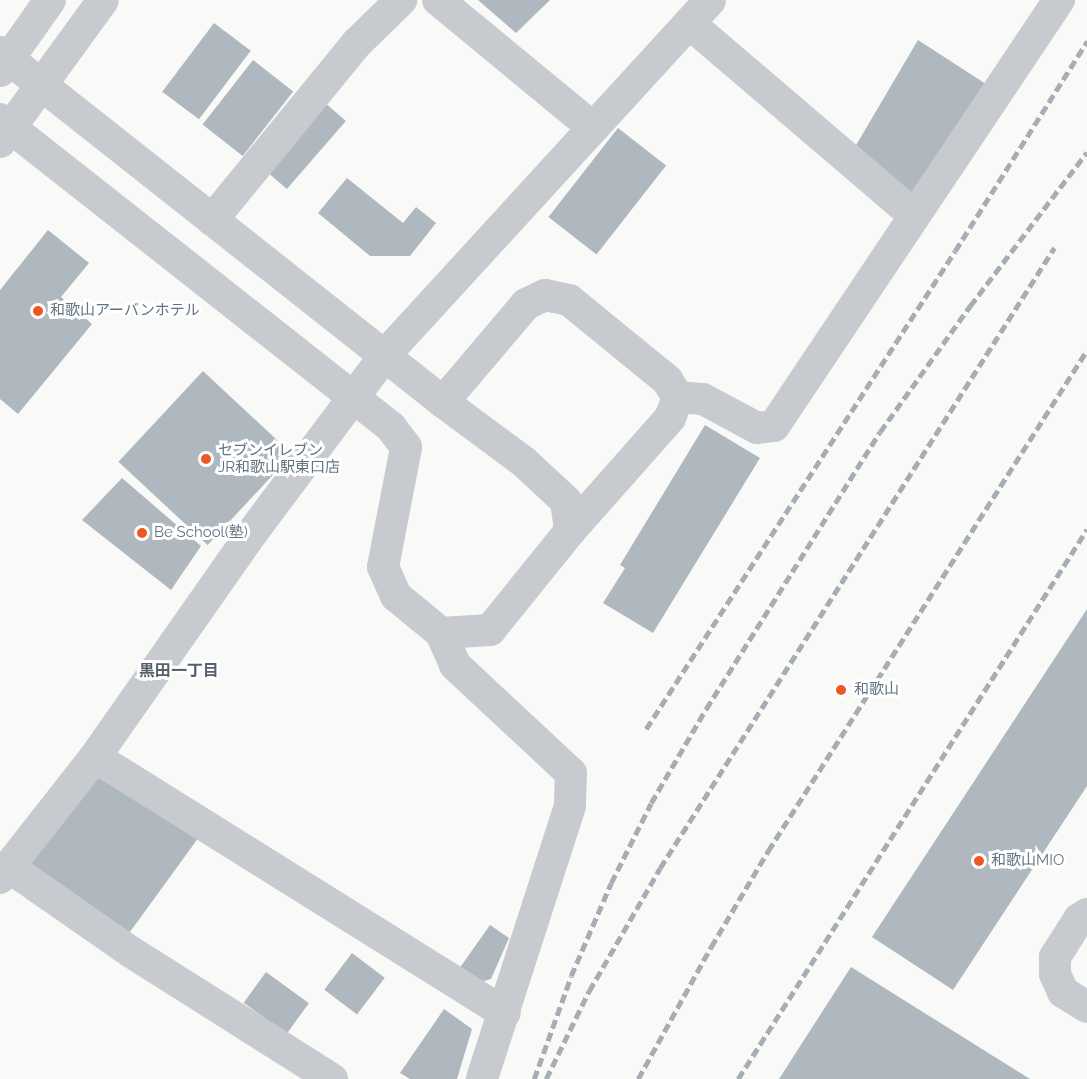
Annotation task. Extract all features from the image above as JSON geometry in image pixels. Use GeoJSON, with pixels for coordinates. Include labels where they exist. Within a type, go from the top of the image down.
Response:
{"type":"FeatureCollection","features":[{"type":"Feature","properties":{"kind":"street"},"geometry":{"type":"LineString","coordinates":[[50,0],[3,60],[41,85],[443,402],[524,462],[566,501],[570,531]]}},
{"type":"Feature","properties":{"kind":"street"},"geometry":{"type":"LineString","coordinates":[[103,0],[41,85],[4,130],[354,397],[390,427],[406,447],[383,567],[396,596],[441,633],[455,665],[571,773],[570,806],[482,1079]]}},
{"type":"Feature","properties":{"kind":"street"},"geometry":{"type":"LineString","coordinates":[[212,220],[357,43],[401,0]]}},
{"type":"Feature","properties":{"kind":"street"},"geometry":{"type":"LineString","coordinates":[[438,0],[591,127]]}},
{"type":"Feature","properties":{"kind":"street"},"geometry":{"type":"LineString","coordinates":[[332,1079],[4,872],[95,757],[252,533],[385,355],[591,127],[710,0]]}},
{"type":"Feature","properties":{"kind":"street"},"geometry":{"type":"LineString","coordinates":[[678,397],[704,399],[757,428],[774,426],[1059,0]]}},
{"type":"Feature","properties":{"kind":"street"},"geometry":{"type":"LineString","coordinates":[[689,23],[914,215]]}},
{"type":"Feature","properties":{"kind":"street"},"geometry":{"type":"LineString","coordinates":[[443,402],[526,304],[545,295],[569,300],[668,380],[678,397]]}},
{"type":"Feature","properties":{"kind":"street"},"geometry":{"type":"LineString","coordinates":[[441,633],[489,630],[570,531],[670,418],[678,397]]}},
{"type":"Feature","properties":{"kind":"street"},"geometry":{"type":"LineString","coordinates":[[95,757],[504,1013]]}},
{"type":"Feature","properties":{"kind":"street"},"geometry":{"type":"LineString","coordinates":[[1087,914],[1079,919],[1055,957],[1056,974],[1064,992],[1087,1007]]}},
{"type":"Feature","properties":{"kind":"building"},"geometry":{"type":"Polygon","coordinates":[[[478,0],[550,0],[516,33],[478,0]]]}},
{"type":"Feature","properties":{"kind":"building"},"geometry":{"type":"Polygon","coordinates":[[[214,23],[251,51],[199,119],[162,92],[214,23]]]}},
{"type":"Feature","properties":{"kind":"building"},"geometry":{"type":"Polygon","coordinates":[[[918,40],[992,88],[912,204],[852,152],[918,40]]]}},
{"type":"Feature","properties":{"kind":"building"},"geometry":{"type":"Polygon","coordinates":[[[253,60],[293,91],[243,156],[203,125],[253,60]]]}},
{"type":"Feature","properties":{"kind":"building"},"geometry":{"type":"Polygon","coordinates":[[[324,102],[346,121],[287,189],[265,170],[324,102]]]}},
{"type":"Feature","properties":{"kind":"building"},"geometry":{"type":"Polygon","coordinates":[[[618,128],[666,166],[596,255],[548,217],[618,128]]]}},
{"type":"Feature","properties":{"kind":"building"},"geometry":{"type":"Polygon","coordinates":[[[347,178],[403,223],[416,207],[436,223],[410,256],[370,256],[318,213],[347,178]]]}},
{"type":"Feature","properties":{"kind":"building","name":"和歌山アーバンホテル"},"geometry":{"type":"Polygon","coordinates":[[[48,230],[89,263],[61,297],[92,324],[18,414],[0,399],[0,290],[48,230]]]}},
{"type":"Feature","properties":{"kind":"building","name":"セブンイレブン JR和歌山駅東口店"},"geometry":{"type":"Polygon","coordinates":[[[203,371],[292,454],[208,545],[118,462],[203,371]]]}},
{"type":"Feature","properties":{"kind":"building"},"geometry":{"type":"Polygon","coordinates":[[[705,425],[760,458],[653,633],[603,603],[625,568],[620,565],[705,425]]]}},
{"type":"Feature","properties":{"kind":"building","name":"Be School(塾)"},"geometry":{"type":"Polygon","coordinates":[[[122,478],[201,546],[171,590],[82,520],[122,478]]]}},
{"type":"Feature","properties":{"kind":"building","name":"和歌山MIO"},"geometry":{"type":"Polygon","coordinates":[[[1087,609],[1087,786],[953,990],[872,937],[1087,609]]]}},
{"type":"Feature","properties":{"kind":"building"},"geometry":{"type":"Polygon","coordinates":[[[98,773],[199,837],[127,936],[21,864],[98,773]]]}},
{"type":"Feature","properties":{"kind":"building"},"geometry":{"type":"Polygon","coordinates":[[[490,925],[509,938],[491,979],[478,983],[459,969],[490,925]]]}},
{"type":"Feature","properties":{"kind":"building"},"geometry":{"type":"Polygon","coordinates":[[[352,953],[385,978],[357,1014],[324,990],[352,953]]]}},
{"type":"Feature","properties":{"kind":"building"},"geometry":{"type":"Polygon","coordinates":[[[851,967],[1030,1079],[779,1079],[851,967]]]}},
{"type":"Feature","properties":{"kind":"building"},"geometry":{"type":"Polygon","coordinates":[[[266,972],[309,1003],[287,1034],[244,1003],[266,972]]]}},
{"type":"Feature","properties":{"kind":"building"},"geometry":{"type":"Polygon","coordinates":[[[444,1009],[472,1029],[457,1079],[410,1079],[400,1073],[444,1009]]]}},
{"type":"Feature","properties":{"kind":"railway"},"geometry":{"type":"LineString","coordinates":[[646,729],[955,251],[1087,41]]}},
{"type":"Feature","properties":{"kind":"railway"},"geometry":{"type":"LineString","coordinates":[[534,1079],[571,976],[611,883],[651,803],[706,709],[880,432],[970,306],[1087,152]]}},
{"type":"Feature","properties":{"kind":"railway"},"geometry":{"type":"LineString","coordinates":[[546,1079],[589,991],[660,868],[1054,248]]}},
{"type":"Feature","properties":{"kind":"railway"},"geometry":{"type":"LineString","coordinates":[[638,1079],[711,947],[768,851],[1087,350]]}},
{"type":"Feature","properties":{"kind":"railway"},"geometry":{"type":"LineString","coordinates":[[738,1079],[1087,529]]}},
{"type":"Feature","properties":{"kind":"place","name":"和歌山アーバンホテル"},"geometry":{"type":"Point","coordinates":[38,311]}},
{"type":"Feature","properties":{"kind":"place","name":"セブンイレブン JR和歌山駅東口店"},"geometry":{"type":"Point","coordinates":[206,459]}},
{"type":"Feature","properties":{"kind":"place","name":"Be School(塾)"},"geometry":{"type":"Point","coordinates":[142,533]}},
{"type":"Feature","properties":{"kind":"place","name":"和歌山"},"geometry":{"type":"Point","coordinates":[841,690]}},
{"type":"Feature","properties":{"kind":"place","name":"和歌山MIO"},"geometry":{"type":"Point","coordinates":[979,861]}},
{"type":"Feature","properties":{"kind":"district","name":"黒田一丁目"},"geometry":{"type":"Point","coordinates":[179,671]}}]}
